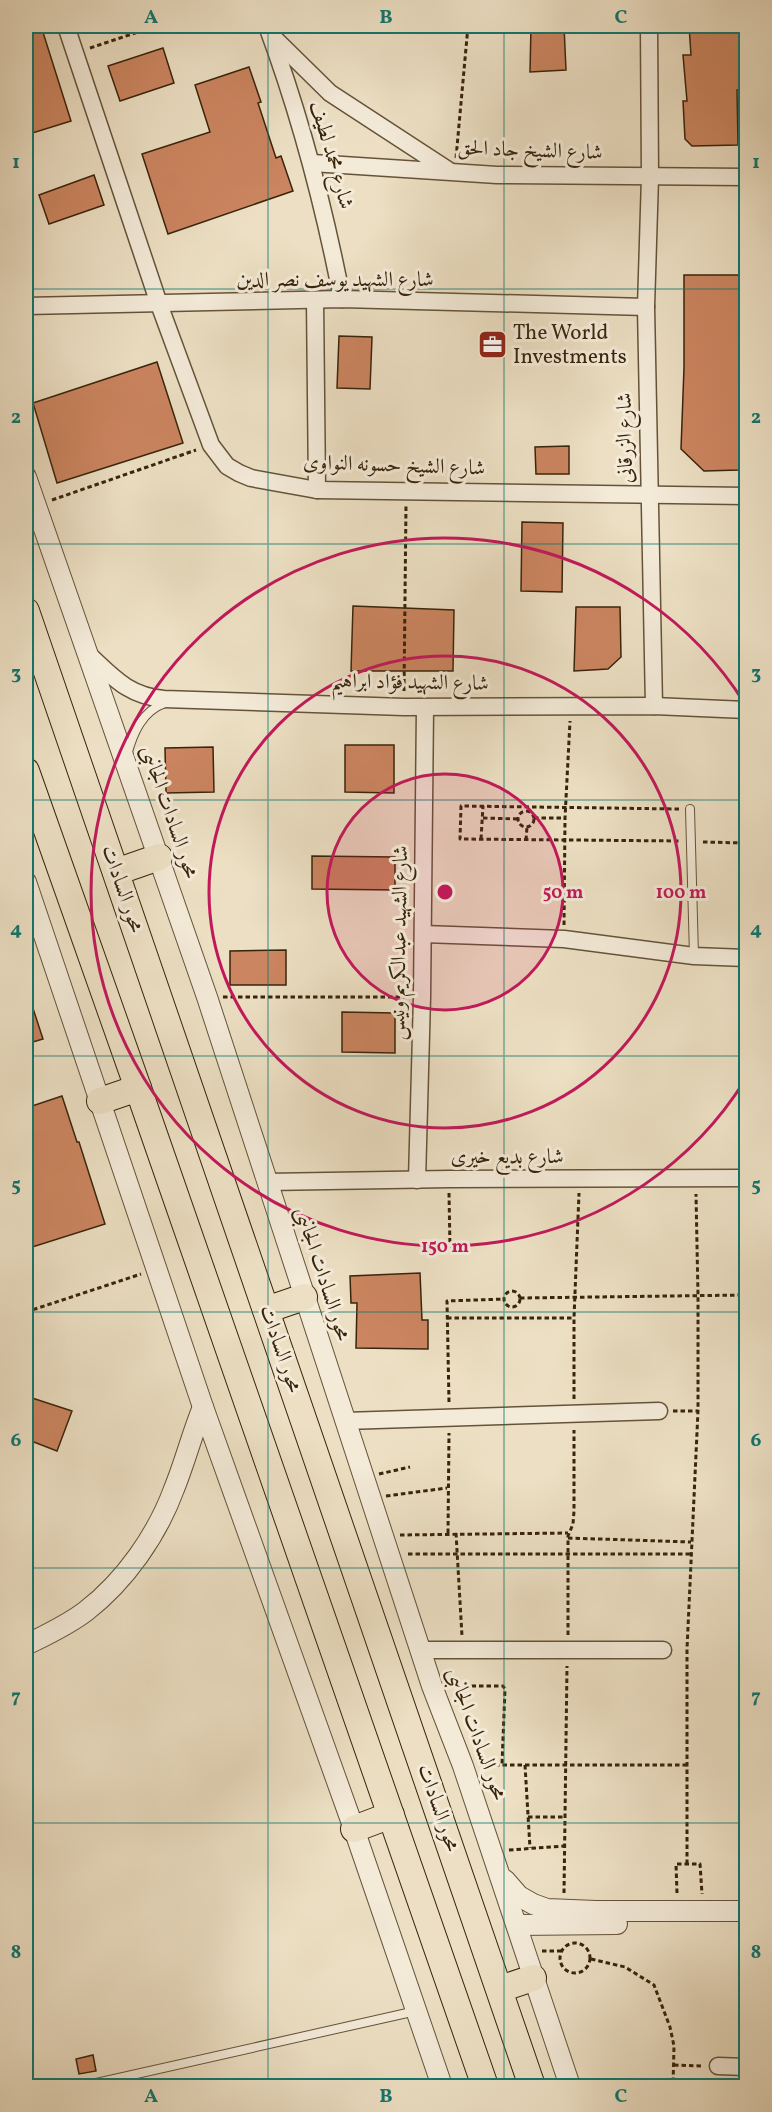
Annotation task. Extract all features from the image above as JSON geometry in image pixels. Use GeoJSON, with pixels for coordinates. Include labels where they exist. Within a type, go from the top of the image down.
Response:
{"type":"FeatureCollection","features":[{"type":"Feature","properties":{"kind":"main road","name":"محور السادات"},"geometry":{"type":"LineString","coordinates":[[26,611],[532,2086]]}},
{"type":"Feature","properties":{"kind":"main road"},"geometry":{"type":"LineString","coordinates":[[26,771],[485,2086]]}},
{"type":"Feature","properties":{"kind":"main road"},"geometry":{"type":"LineString","coordinates":[[116,873],[159,857]]}},
{"type":"Feature","properties":{"kind":"main road"},"geometry":{"type":"LineString","coordinates":[[100,1101],[138,1088]]}},
{"type":"Feature","properties":{"kind":"main road"},"geometry":{"type":"LineString","coordinates":[[266,1310],[304,1296]]}},
{"type":"Feature","properties":{"kind":"main road"},"geometry":{"type":"LineString","coordinates":[[354,1829],[391,1815]]}},
{"type":"Feature","properties":{"kind":"main road"},"geometry":{"type":"LineString","coordinates":[[500,1989],[533,1978]]}},
{"type":"Feature","properties":{"kind":"street","name":"شارع الشيخ حسونه النواوى"},"geometry":{"type":"LineString","coordinates":[[66,26],[159,304],[212,445],[227,466],[251,478],[316,490],[747,496]]}},
{"type":"Feature","properties":{"kind":"street","name":"شارع الزرقانى"},"geometry":{"type":"LineString","coordinates":[[649,26],[650,177],[646,307],[654,706]]}},
{"type":"Feature","properties":{"kind":"street"},"geometry":{"type":"LineString","coordinates":[[268,30],[330,93],[452,171]]}},
{"type":"Feature","properties":{"kind":"street","name":"شارع محمد لطيف"},"geometry":{"type":"LineString","coordinates":[[268,30],[312,163],[342,299]]}},
{"type":"Feature","properties":{"kind":"street","name":"شارع الشيخ جاد الحق"},"geometry":{"type":"LineString","coordinates":[[312,163],[497,175],[747,177]]}},
{"type":"Feature","properties":{"kind":"street","name":"شارع الشهيد يوسف نصر الدين"},"geometry":{"type":"LineString","coordinates":[[26,306],[342,299],[646,307]]}},
{"type":"Feature","properties":{"kind":"street"},"geometry":{"type":"LineString","coordinates":[[315,300],[316,490]]}},
{"type":"Feature","properties":{"kind":"street","name":"محور السادات الجانبى"},"geometry":{"type":"LineString","coordinates":[[26,477],[207,997],[420,1650],[500,1873],[570,2086]]}},
{"type":"Feature","properties":{"kind":"street","name":"شارع الشهيد فؤاد ابراهيم"},"geometry":{"type":"LineString","coordinates":[[87,653],[129,690],[143,696],[174,700],[404,707],[654,706],[746,710]]}},
{"type":"Feature","properties":{"kind":"street","name":"شارع الشهيد عبدالكريم ونيس"},"geometry":{"type":"LineString","coordinates":[[417,1180],[422,997],[425,707]]}},
{"type":"Feature","properties":{"kind":"street"},"geometry":{"type":"LineString","coordinates":[[26,882],[34,926],[100,1101],[203,1407],[354,1829],[442,2086]]}},
{"type":"Feature","properties":{"kind":"street"},"geometry":{"type":"LineString","coordinates":[[423,934],[564,939],[694,956],[747,958]]}},
{"type":"Feature","properties":{"kind":"street","name":"شارع بديع خيرى"},"geometry":{"type":"LineString","coordinates":[[267,1182],[747,1178]]}},
{"type":"Feature","properties":{"kind":"street"},"geometry":{"type":"LineString","coordinates":[[26,1646],[86,1611],[107,1593],[147,1543],[174,1491],[203,1407]]}},
{"type":"Feature","properties":{"kind":"street"},"geometry":{"type":"LineString","coordinates":[[345,1421],[659,1411]]}},
{"type":"Feature","properties":{"kind":"street"},"geometry":{"type":"LineString","coordinates":[[420,1650],[663,1650]]}},
{"type":"Feature","properties":{"kind":"street"},"geometry":{"type":"LineString","coordinates":[[500,1873],[514,1892],[526,1901],[547,1908],[747,1911]]}},
{"type":"Feature","properties":{"kind":"street"},"geometry":{"type":"LineString","coordinates":[[517,1925],[747,1924]]}},
{"type":"Feature","properties":{"kind":"street"},"geometry":{"type":"LineString","coordinates":[[718,2066],[747,2067]]}},
{"type":"Feature","properties":{"kind":"lane"},"geometry":{"type":"LineString","coordinates":[[125,760],[132,736],[145,716],[161,704],[174,700]]}},
{"type":"Feature","properties":{"kind":"lane"},"geometry":{"type":"LineString","coordinates":[[690,809],[694,956]]}},
{"type":"Feature","properties":{"kind":"lane"},"geometry":{"type":"LineString","coordinates":[[83,2086],[416,2011]]}},
{"type":"Feature","properties":{"kind":"path"},"geometry":{"type":"LineString","coordinates":[[75,53],[156,26]]}},
{"type":"Feature","properties":{"kind":"path"},"geometry":{"type":"LineString","coordinates":[[452,171],[468,26]]}},
{"type":"Feature","properties":{"kind":"path"},"geometry":{"type":"LineString","coordinates":[[35,506],[212,445]]}},
{"type":"Feature","properties":{"kind":"path"},"geometry":{"type":"LineString","coordinates":[[404,707],[406,492]]}},
{"type":"Feature","properties":{"kind":"path"},"geometry":{"type":"LineString","coordinates":[[564,939],[565,807],[571,708]]}},
{"type":"Feature","properties":{"kind":"path"},"geometry":{"type":"LineString","coordinates":[[746,710],[747,898]]}},
{"type":"Feature","properties":{"kind":"path"},"geometry":{"type":"LineString","coordinates":[[690,809],[565,807],[527,809],[461,806],[460,839],[746,843]]}},
{"type":"Feature","properties":{"kind":"path"},"geometry":{"type":"LineString","coordinates":[[481,839],[483,806]]}},
{"type":"Feature","properties":{"kind":"path"},"geometry":{"type":"LineString","coordinates":[[527,809],[534,818]]}},
{"type":"Feature","properties":{"kind":"path"},"geometry":{"type":"LineString","coordinates":[[527,809],[521,813],[519,819],[521,825],[527,827]]}},
{"type":"Feature","properties":{"kind":"path"},"geometry":{"type":"LineString","coordinates":[[483,818],[519,819]]}},
{"type":"Feature","properties":{"kind":"path"},"geometry":{"type":"LineString","coordinates":[[534,818],[565,818]]}},
{"type":"Feature","properties":{"kind":"path"},"geometry":{"type":"LineString","coordinates":[[527,827],[532,824],[534,818]]}},
{"type":"Feature","properties":{"kind":"path"},"geometry":{"type":"LineString","coordinates":[[526,840],[527,827]]}},
{"type":"Feature","properties":{"kind":"path"},"geometry":{"type":"LineString","coordinates":[[207,997],[422,997]]}},
{"type":"Feature","properties":{"kind":"path"},"geometry":{"type":"LineString","coordinates":[[687,1864],[687,1649],[698,1411],[699,1294],[695,1178]]}},
{"type":"Feature","properties":{"kind":"path"},"geometry":{"type":"LineString","coordinates":[[449,1179],[450,1248]]}},
{"type":"Feature","properties":{"kind":"path"},"geometry":{"type":"LineString","coordinates":[[564,1910],[568,1533],[573,1524],[574,1511],[574,1318],[580,1179]]}},
{"type":"Feature","properties":{"kind":"path"},"geometry":{"type":"LineString","coordinates":[[26,1312],[157,1269]]}},
{"type":"Feature","properties":{"kind":"path"},"geometry":{"type":"LineString","coordinates":[[505,1299],[506,1295],[512,1291],[519,1294],[520,1298]]}},
{"type":"Feature","properties":{"kind":"path"},"geometry":{"type":"LineString","coordinates":[[520,1298],[747,1295]]}},
{"type":"Feature","properties":{"kind":"path"},"geometry":{"type":"LineString","coordinates":[[505,1299],[509,1306],[513,1307],[517,1305],[520,1298]]}},
{"type":"Feature","properties":{"kind":"path"},"geometry":{"type":"LineString","coordinates":[[447,1301],[505,1299]]}},
{"type":"Feature","properties":{"kind":"path"},"geometry":{"type":"LineString","coordinates":[[447,1318],[574,1318]]}},
{"type":"Feature","properties":{"kind":"path"},"geometry":{"type":"LineString","coordinates":[[659,1411],[698,1411]]}},
{"type":"Feature","properties":{"kind":"path"},"geometry":{"type":"LineString","coordinates":[[365,1478],[410,1467]]}},
{"type":"Feature","properties":{"kind":"path"},"geometry":{"type":"LineString","coordinates":[[371,1498],[447,1488]]}},
{"type":"Feature","properties":{"kind":"path"},"geometry":{"type":"LineString","coordinates":[[747,1522],[740,1743],[741,1767],[747,1795]]}},
{"type":"Feature","properties":{"kind":"path"},"geometry":{"type":"LineString","coordinates":[[386,1545],[456,1533],[568,1533]]}},
{"type":"Feature","properties":{"kind":"path"},"geometry":{"type":"LineString","coordinates":[[456,1533],[463,1650]]}},
{"type":"Feature","properties":{"kind":"path"},"geometry":{"type":"LineString","coordinates":[[568,1538],[691,1542]]}},
{"type":"Feature","properties":{"kind":"path"},"geometry":{"type":"LineString","coordinates":[[386,1545],[456,1553],[691,1554]]}},
{"type":"Feature","properties":{"kind":"path"},"geometry":{"type":"LineString","coordinates":[[432,1686],[503,1686],[505,1689],[502,1765]]}},
{"type":"Feature","properties":{"kind":"path"},"geometry":{"type":"LineString","coordinates":[[525,1765],[530,1848]]}},
{"type":"Feature","properties":{"kind":"path"},"geometry":{"type":"LineString","coordinates":[[463,1766],[687,1765]]}},
{"type":"Feature","properties":{"kind":"path"},"geometry":{"type":"LineString","coordinates":[[528,1817],[564,1817]]}},
{"type":"Feature","properties":{"kind":"path"},"geometry":{"type":"LineString","coordinates":[[492,1852],[564,1846]]}},
{"type":"Feature","properties":{"kind":"path"},"geometry":{"type":"LineString","coordinates":[[678,1911],[676,1864],[700,1864],[702,1911]]}},
{"type":"Feature","properties":{"kind":"path"},"geometry":{"type":"LineString","coordinates":[[579,1942],[589,1950],[591,1959],[588,1967],[583,1971],[571,1973],[562,1966],[560,1953],[567,1944],[579,1942]]}},
{"type":"Feature","properties":{"kind":"path"},"geometry":{"type":"LineString","coordinates":[[591,1959],[624,1967],[654,1985],[670,2027],[674,2046],[673,2086]]}},
{"type":"Feature","properties":{"kind":"path"},"geometry":{"type":"LineString","coordinates":[[674,2065],[718,2066]]}},
{"type":"Feature","properties":{"kind":"building"},"geometry":{"type":"Polygon","coordinates":[[[26,26],[41,26],[71,121],[26,135],[26,26]]]}},
{"type":"Feature","properties":{"kind":"building"},"geometry":{"type":"Polygon","coordinates":[[[531,26],[564,26],[566,70],[530,72],[531,26]]]}},
{"type":"Feature","properties":{"kind":"building"},"geometry":{"type":"Polygon","coordinates":[[[689,26],[747,26],[747,40],[741,40],[742,90],[737,90],[738,145],[692,146],[685,139],[683,101],[687,101],[683,55],[691,55],[689,26]]]}},
{"type":"Feature","properties":{"kind":"building"},"geometry":{"type":"Polygon","coordinates":[[[163,48],[174,83],[120,101],[108,66],[163,48]]]}},
{"type":"Feature","properties":{"kind":"building"},"geometry":{"type":"Polygon","coordinates":[[[249,67],[276,158],[281,156],[293,191],[168,234],[142,154],[210,132],[195,85],[249,67]]]}},
{"type":"Feature","properties":{"kind":"building"},"geometry":{"type":"Polygon","coordinates":[[[94,175],[104,205],[49,224],[39,195],[94,175]]]}},
{"type":"Feature","properties":{"kind":"building"},"geometry":{"type":"Polygon","coordinates":[[[684,275],[744,275],[745,403],[742,403],[739,470],[704,471],[681,449],[684,275]]]}},
{"type":"Feature","properties":{"kind":"building"},"geometry":{"type":"Polygon","coordinates":[[[339,336],[372,337],[370,389],[337,388],[339,336]]]}},
{"type":"Feature","properties":{"kind":"building"},"geometry":{"type":"Polygon","coordinates":[[[157,362],[183,443],[57,483],[33,403],[157,362]]]}},
{"type":"Feature","properties":{"kind":"building"},"geometry":{"type":"Polygon","coordinates":[[[569,446],[569,474],[536,474],[535,447],[569,446]]]}},
{"type":"Feature","properties":{"kind":"building"},"geometry":{"type":"Polygon","coordinates":[[[522,522],[563,523],[562,592],[521,591],[522,522]]]}},
{"type":"Feature","properties":{"kind":"building"},"geometry":{"type":"Polygon","coordinates":[[[353,606],[454,610],[453,671],[351,671],[353,606]]]}},
{"type":"Feature","properties":{"kind":"building"},"geometry":{"type":"Polygon","coordinates":[[[576,607],[620,607],[621,657],[608,669],[574,671],[576,607]]]}},
{"type":"Feature","properties":{"kind":"building"},"geometry":{"type":"Polygon","coordinates":[[[345,745],[394,745],[394,793],[345,792],[345,745]]]}},
{"type":"Feature","properties":{"kind":"building"},"geometry":{"type":"Polygon","coordinates":[[[213,747],[214,792],[166,793],[165,748],[213,747]]]}},
{"type":"Feature","properties":{"kind":"building"},"geometry":{"type":"Polygon","coordinates":[[[312,856],[395,857],[395,890],[312,889],[312,856]]]}},
{"type":"Feature","properties":{"kind":"building"},"geometry":{"type":"Polygon","coordinates":[[[286,950],[286,985],[230,985],[230,951],[286,950]]]}},
{"type":"Feature","properties":{"kind":"building"},"geometry":{"type":"Polygon","coordinates":[[[28,993],[43,1039],[26,1044],[26,994],[28,993]]]}},
{"type":"Feature","properties":{"kind":"building"},"geometry":{"type":"Polygon","coordinates":[[[342,1012],[395,1013],[395,1053],[342,1052],[342,1012]]]}},
{"type":"Feature","properties":{"kind":"building"},"geometry":{"type":"Polygon","coordinates":[[[62,1096],[105,1224],[26,1249],[26,1108],[62,1096]]]}},
{"type":"Feature","properties":{"kind":"building"},"geometry":{"type":"Polygon","coordinates":[[[420,1273],[422,1320],[428,1320],[428,1349],[356,1348],[357,1303],[351,1303],[350,1276],[420,1273]]]}},
{"type":"Feature","properties":{"kind":"building"},"geometry":{"type":"Polygon","coordinates":[[[26,1396],[72,1411],[57,1451],[26,1439],[26,1396]]]}},
{"type":"Feature","properties":{"kind":"building"},"geometry":{"type":"Polygon","coordinates":[[[93,2055],[96,2071],[79,2074],[76,2059],[93,2055]]]}},
{"type":"Feature","properties":{"kind":"place","name":"The World Investments"},"geometry":{"type":"Point","coordinates":[492,345]}}]}
